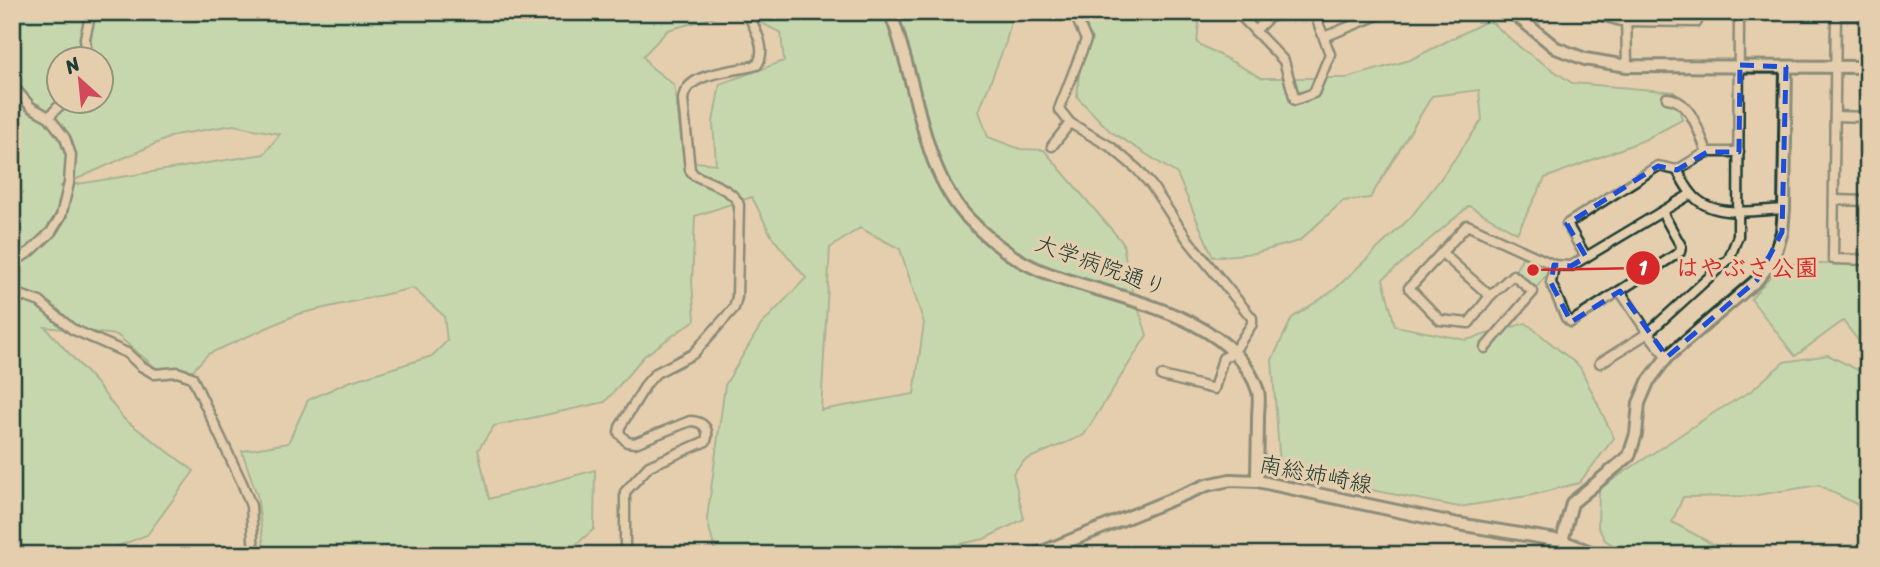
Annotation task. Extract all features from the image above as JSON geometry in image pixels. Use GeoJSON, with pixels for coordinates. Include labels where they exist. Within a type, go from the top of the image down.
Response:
{"type":"FeatureCollection","features":[{"type":"Feature","properties":{"kind":"street"},"geometry":{"type":"LineString","coordinates":[[86,46],[91,12]]}},
{"type":"Feature","properties":{"kind":"street"},"geometry":{"type":"LineString","coordinates":[[625,555],[625,492],[649,466],[706,441],[708,434],[702,423],[691,421],[635,443],[627,442],[619,433],[647,383],[656,373],[693,354],[734,309],[739,234],[738,199],[694,175],[690,170],[683,92],[698,79],[757,65],[762,58],[750,18],[753,12]]}},
{"type":"Feature","properties":{"kind":"street","name":"大学病院通り"},"geometry":{"type":"LineString","coordinates":[[889,12],[916,92],[929,150],[950,196],[968,218],[998,246],[1036,268],[1169,312],[1210,332],[1234,353],[1247,368],[1259,393],[1257,481]]}},
{"type":"Feature","properties":{"kind":"street"},"geometry":{"type":"LineString","coordinates":[[1074,12],[1086,40],[1059,109],[1070,123],[1111,147],[1137,169],[1152,186],[1188,240],[1250,313],[1252,324],[1234,353],[1223,358],[1214,389],[1162,376]]}},
{"type":"Feature","properties":{"kind":"street"},"geometry":{"type":"LineString","coordinates":[[1237,12],[1284,61],[1294,100],[1314,93],[1330,54],[1314,12]]}},
{"type":"Feature","properties":{"kind":"street"},"geometry":{"type":"LineString","coordinates":[[1255,31],[1268,18],[1283,12]]}},
{"type":"Feature","properties":{"kind":"street"},"geometry":{"type":"LineString","coordinates":[[1324,37],[1385,12]]}},
{"type":"Feature","properties":{"kind":"street"},"geometry":{"type":"LineString","coordinates":[[1512,12],[1556,48],[1584,59],[1627,66],[1868,67]]}},
{"type":"Feature","properties":{"kind":"street"},"geometry":{"type":"LineString","coordinates":[[1587,12],[1604,18],[1697,22],[1697,12]]}},
{"type":"Feature","properties":{"kind":"street"},"geometry":{"type":"LineString","coordinates":[[1600,363],[1648,333],[1729,259],[1738,236],[1739,12]]}},
{"type":"Feature","properties":{"kind":"street"},"geometry":{"type":"LineString","coordinates":[[1786,12],[1786,15],[1868,15]]}},
{"type":"Feature","properties":{"kind":"street"},"geometry":{"type":"LineString","coordinates":[[1836,13],[1833,259],[1868,260]]}},
{"type":"Feature","properties":{"kind":"street"},"geometry":{"type":"LineString","coordinates":[[1626,17],[1627,66]]}},
{"type":"Feature","properties":{"kind":"street"},"geometry":{"type":"LineString","coordinates":[[1562,541],[1572,503],[1629,456],[1636,433],[1639,403],[1648,382],[1667,357],[1750,286],[1769,265],[1776,251],[1782,232],[1784,209],[1786,67]]}},
{"type":"Feature","properties":{"kind":"street"},"geometry":{"type":"LineString","coordinates":[[12,85],[31,107],[49,117],[65,138],[71,155],[69,183],[61,216],[51,232],[31,251],[12,263]]}},
{"type":"Feature","properties":{"kind":"street"},"geometry":{"type":"LineString","coordinates":[[1667,98],[1680,102],[1691,116],[1707,152]]}},
{"type":"Feature","properties":{"kind":"street"},"geometry":{"type":"LineString","coordinates":[[1835,116],[1868,117]]}},
{"type":"Feature","properties":{"kind":"street"},"geometry":{"type":"LineString","coordinates":[[1052,146],[1070,123]]}},
{"type":"Feature","properties":{"kind":"street"},"geometry":{"type":"LineString","coordinates":[[1586,257],[1567,224],[1658,166],[1676,170],[1707,152],[1739,152]]}},
{"type":"Feature","properties":{"kind":"street"},"geometry":{"type":"LineString","coordinates":[[1676,170],[1691,194],[1706,206],[1718,210],[1784,209]]}},
{"type":"Feature","properties":{"kind":"street"},"geometry":{"type":"LineString","coordinates":[[1485,348],[1533,292],[1513,275],[1490,296],[1469,323],[1440,320],[1409,288],[1466,225],[1554,265],[1571,266],[1691,194]]}},
{"type":"Feature","properties":{"kind":"street"},"geometry":{"type":"LineString","coordinates":[[1834,200],[1868,201]]}},
{"type":"Feature","properties":{"kind":"street"},"geometry":{"type":"LineString","coordinates":[[1554,265],[1551,283],[1566,318],[1571,322],[1680,252],[1681,246],[1662,212]]}},
{"type":"Feature","properties":{"kind":"street"},"geometry":{"type":"LineString","coordinates":[[1442,253],[1490,296]]}},
{"type":"Feature","properties":{"kind":"street"},"geometry":{"type":"LineString","coordinates":[[1620,291],[1667,357]]}},
{"type":"Feature","properties":{"kind":"street"},"geometry":{"type":"LineString","coordinates":[[12,292],[40,302],[72,329],[127,353],[155,374],[177,372],[191,377],[251,506],[254,555]]}},
{"type":"Feature","properties":{"kind":"street","name":"南総姉崎線"},"geometry":{"type":"LineString","coordinates":[[1035,555],[1207,485],[1230,480],[1257,481],[1458,524],[1562,541],[1598,555]]}},
{"type":"Feature","properties":{"kind":"highlighted area"},"geometry":{"type":"Polygon","coordinates":[[[1740,65],[1786,67],[1782,232],[1757,280],[1667,357],[1620,291],[1571,322],[1551,283],[1554,265],[1571,266],[1586,257],[1567,224],[1658,166],[1677,170],[1707,152],[1739,152],[1740,65]]]}},
{"type":"Feature","properties":{"kind":"green space"},"geometry":{"type":"Polygon","coordinates":[[[12,12],[733,12],[668,30],[643,56],[650,66],[674,85],[684,161],[716,164],[713,122],[720,84],[784,61],[781,33],[740,12],[1013,12],[1006,42],[979,111],[988,137],[1020,149],[1044,150],[1123,243],[1129,280],[1147,335],[1084,435],[1025,460],[1013,473],[1024,519],[984,539],[906,555],[716,555],[707,519],[725,385],[761,325],[806,278],[772,237],[752,197],[695,216],[692,283],[695,320],[644,356],[605,402],[494,426],[478,450],[489,499],[595,470],[594,529],[564,555],[265,555],[257,495],[242,451],[288,443],[308,400],[348,382],[432,356],[447,341],[444,316],[413,288],[298,314],[208,354],[193,370],[156,368],[117,335],[45,327],[95,382],[124,419],[194,471],[147,535],[95,555],[12,555],[12,12]],[[233,125],[175,135],[59,187],[264,154],[280,134],[233,125]],[[860,228],[830,248],[821,410],[914,394],[924,323],[900,249],[860,228]]]}},
{"type":"Feature","properties":{"kind":"green space"},"geometry":{"type":"Polygon","coordinates":[[[1085,12],[1200,12],[1197,43],[1262,78],[1347,78],[1410,60],[1489,20],[1522,49],[1572,83],[1675,92],[1682,120],[1644,140],[1545,178],[1517,233],[1469,206],[1383,279],[1395,326],[1466,340],[1526,323],[1580,367],[1614,438],[1579,483],[1528,496],[1459,507],[1315,479],[1280,465],[1272,360],[1292,318],[1334,290],[1410,218],[1482,120],[1479,90],[1432,96],[1370,198],[1343,201],[1299,241],[1255,253],[1213,257],[1177,174],[1110,131],[1077,97],[1085,12]]]}},
{"type":"Feature","properties":{"kind":"green space"},"geometry":{"type":"Polygon","coordinates":[[[1525,252],[1554,265],[1533,292],[1513,275],[1525,252]]]}},
{"type":"Feature","properties":{"kind":"green space"},"geometry":{"type":"Polygon","coordinates":[[[1781,264],[1868,264],[1868,353],[1843,321],[1795,356],[1751,299],[1781,264]]]}},
{"type":"Feature","properties":{"kind":"green space"},"geometry":{"type":"Polygon","coordinates":[[[1828,355],[1868,375],[1868,510],[1819,485],[1751,496],[1683,497],[1672,522],[1716,546],[1755,555],[1628,555],[1605,540],[1598,527],[1599,489],[1751,391],[1784,362],[1828,355]]]}},
{"type":"Feature","properties":{"kind":"waterway"},"geometry":{"type":"LineString","coordinates":[[1195,555],[1218,548],[1257,555]]}},
{"type":"Feature","properties":{"kind":"place","name":"はやぶさ公園"},"geometry":{"type":"Point","coordinates":[1533,270]}}]}
